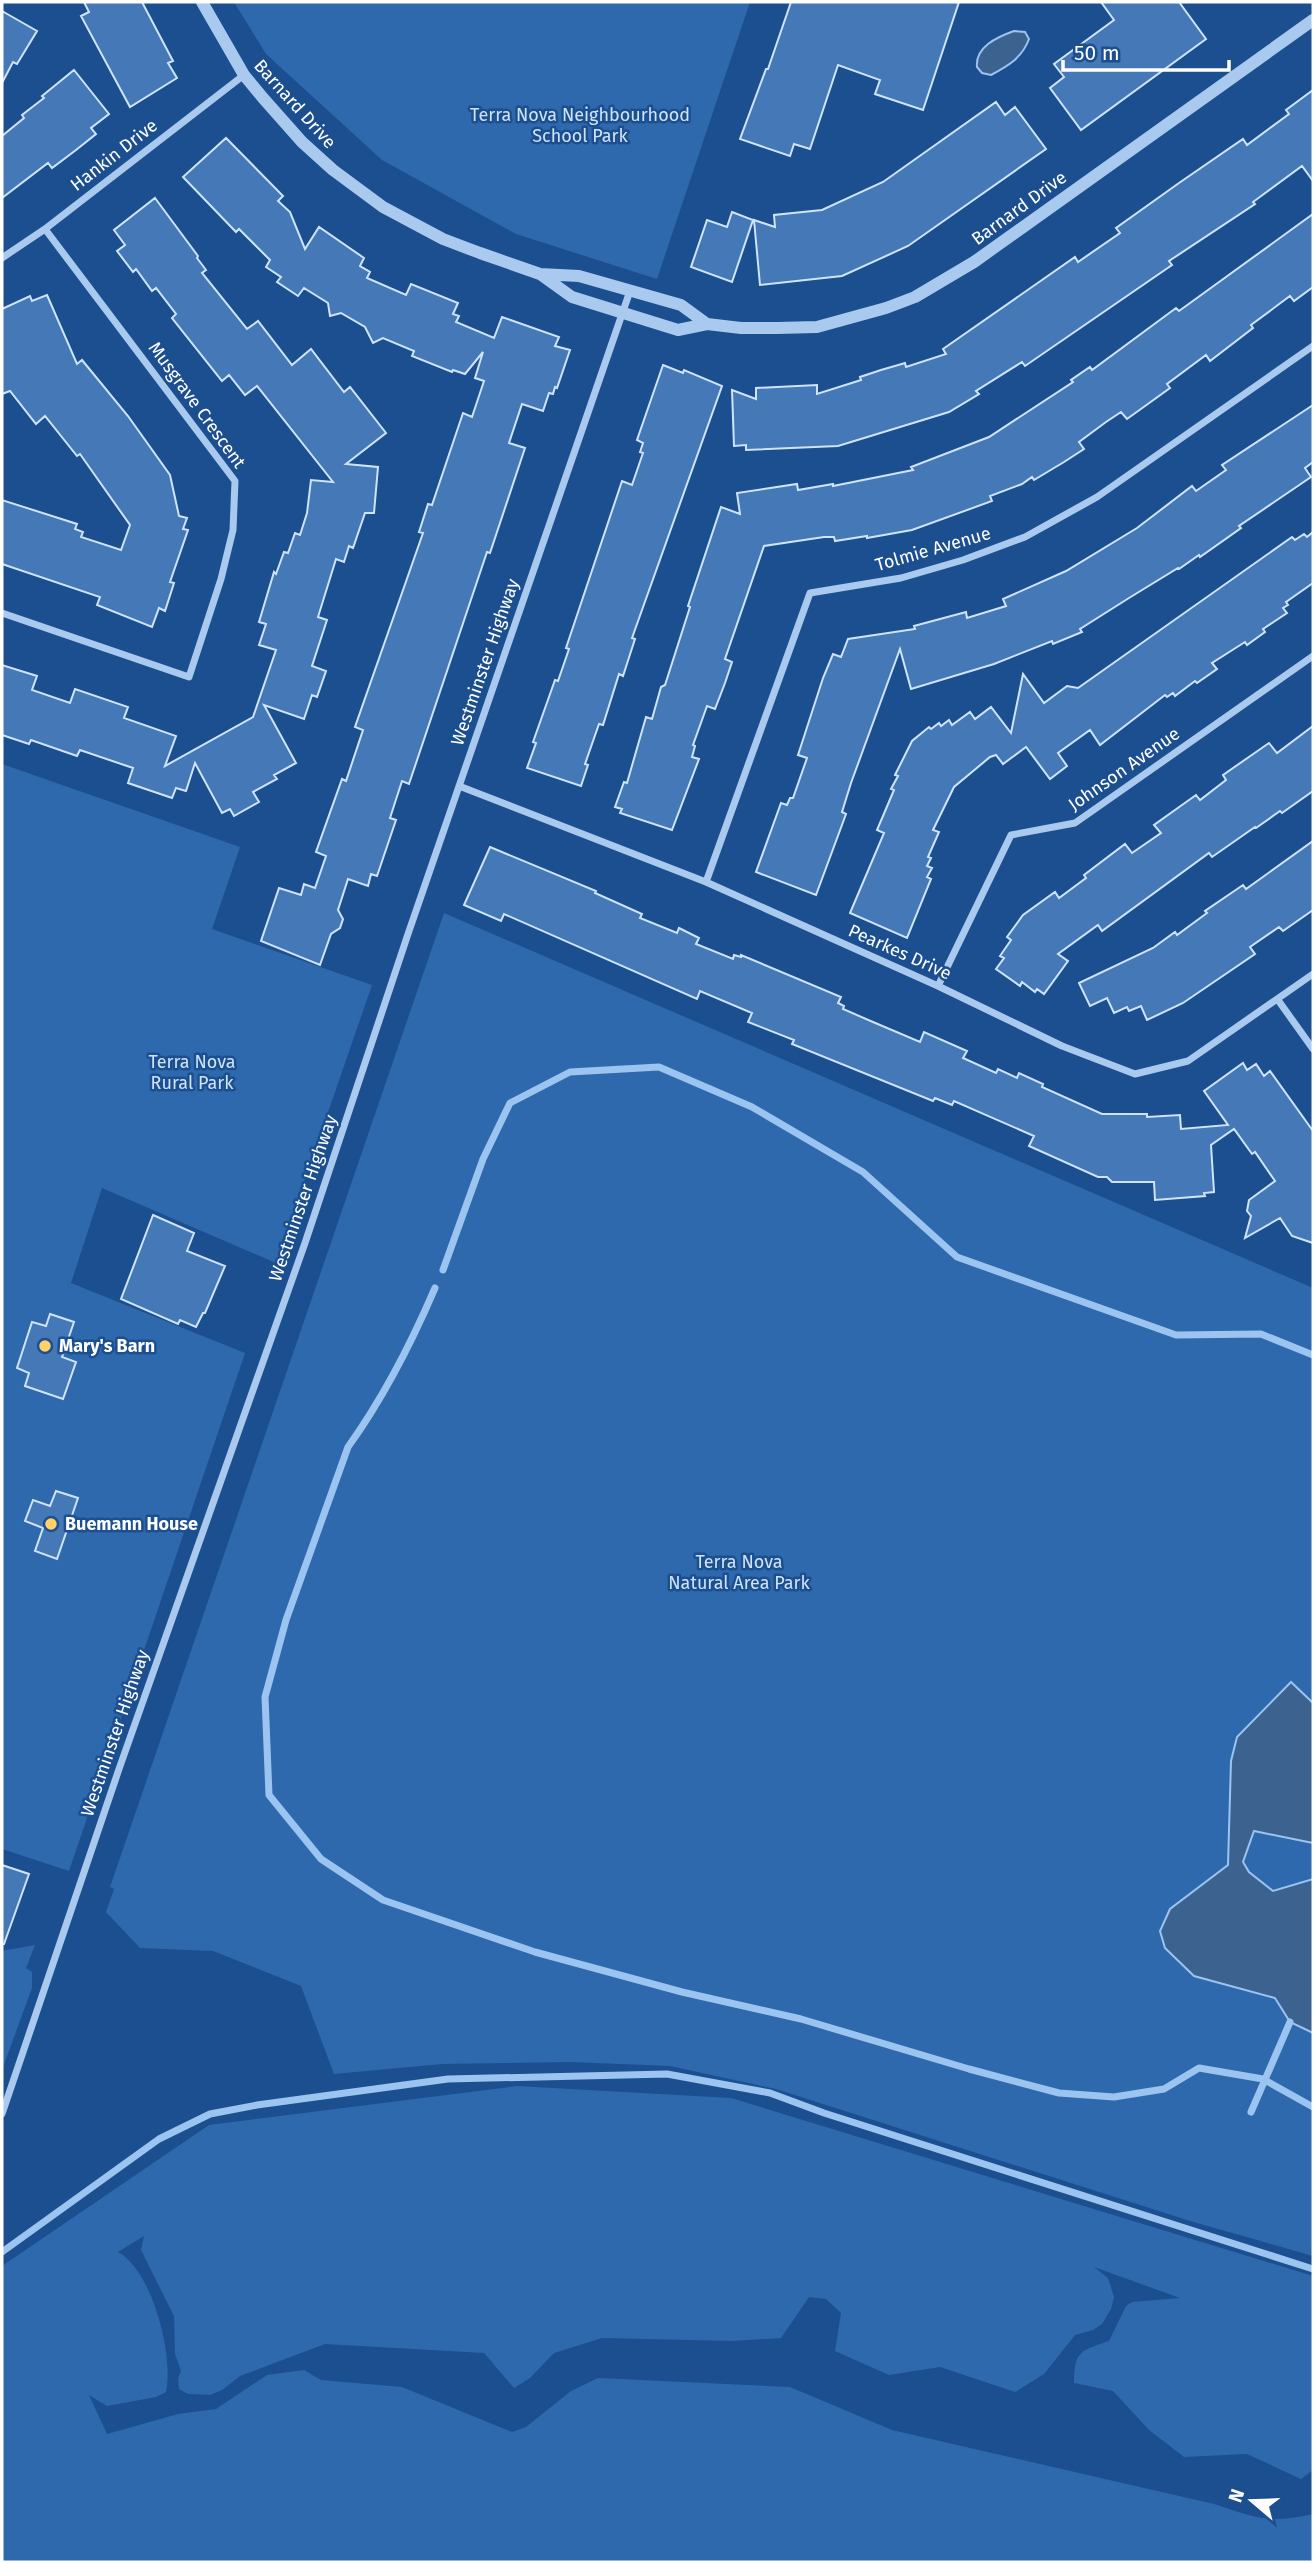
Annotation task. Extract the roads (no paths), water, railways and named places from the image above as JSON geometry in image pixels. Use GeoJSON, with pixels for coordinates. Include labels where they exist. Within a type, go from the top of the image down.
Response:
{"type":"FeatureCollection","features":[{"type":"Feature","properties":{"kind":"street","name":"Barnard Drive"},"geometry":{"type":"LineString","coordinates":[[202,2],[244,75],[302,142],[333,170],[383,207],[443,239],[540,274],[572,297],[678,330],[707,324],[741,328],[817,327],[853,319],[915,297],[974,262],[1313,20]]}},
{"type":"Feature","properties":{"kind":"street","name":"Hankin Drive"},"geometry":{"type":"LineString","coordinates":[[2,258],[45,229],[244,75]]}},
{"type":"Feature","properties":{"kind":"street","name":"Musgrave Crescent"},"geometry":{"type":"LineString","coordinates":[[2,613],[189,677],[222,579],[233,530],[235,481],[45,229]]}},
{"type":"Feature","properties":{"kind":"street","name":"Barnard Drive"},"geometry":{"type":"LineString","coordinates":[[540,274],[579,276],[681,305],[707,324]]}},
{"type":"Feature","properties":{"kind":"street","name":"Westminster Highway"},"geometry":{"type":"LineString","coordinates":[[2,2114],[129,1742],[323,1191],[459,786],[630,292]]}},
{"type":"Feature","properties":{"kind":"street","name":"Tolmie Avenue"},"geometry":{"type":"LineString","coordinates":[[706,882],[810,593],[901,578],[963,560],[1025,537],[1097,497],[1313,346]]}},
{"type":"Feature","properties":{"kind":"street","name":"Johnson Avenue"},"geometry":{"type":"LineString","coordinates":[[937,986],[1011,835],[1075,823],[1313,656]]}},
{"type":"Feature","properties":{"kind":"street","name":"Pearkes Drive"},"geometry":{"type":"LineString","coordinates":[[459,786],[706,882],[937,986],[1062,1046],[1135,1074],[1188,1061],[1313,974]]}},
{"type":"Feature","properties":{"kind":"street"},"geometry":{"type":"LineString","coordinates":[[1278,1000],[1313,1049]]}},
{"type":"Feature","properties":{"kind":"waterway"},"geometry":{"type":"LineString","coordinates":[[443,1270],[483,1159],[510,1103],[570,1072],[659,1067],[752,1107],[863,1172],[957,1257],[1176,1335],[1261,1334],[1313,1355]]}},
{"type":"Feature","properties":{"kind":"waterway"},"geometry":{"type":"LineString","coordinates":[[435,1288],[396,1370],[348,1447],[286,1620],[265,1697],[269,1795],[321,1859],[383,1900],[535,1952],[682,1992],[801,2019],[1059,2093],[1114,2097],[1164,2089],[1199,2068],[1263,2079],[1313,2107]]}},
{"type":"Feature","properties":{"kind":"waterway"},"geometry":{"type":"LineString","coordinates":[[1251,2112],[1290,2022]]}},
{"type":"Feature","properties":{"kind":"waterway"},"geometry":{"type":"LineString","coordinates":[[2,2252],[159,2139],[210,2114],[448,2079],[667,2074],[770,2093],[824,2113],[1313,2269]]}},
{"type":"Feature","properties":{"kind":"place","name":"Mary's Barn"},"geometry":{"type":"Point","coordinates":[45,1346]}},
{"type":"Feature","properties":{"kind":"place","name":"Buemann House"},"geometry":{"type":"Point","coordinates":[51,1524]}},
{"type":"Feature","properties":{"kind":"park label","name":"Terra Nova Neighbourhood School Park"},"geometry":{"type":"Point","coordinates":[580,125]}},
{"type":"Feature","properties":{"kind":"park label","name":"Terra Nova Rural Park"},"geometry":{"type":"Point","coordinates":[192,1072]}},
{"type":"Feature","properties":{"kind":"park label","name":"Terra Nova Natural Area Park"},"geometry":{"type":"Point","coordinates":[739,1572]}}]}
